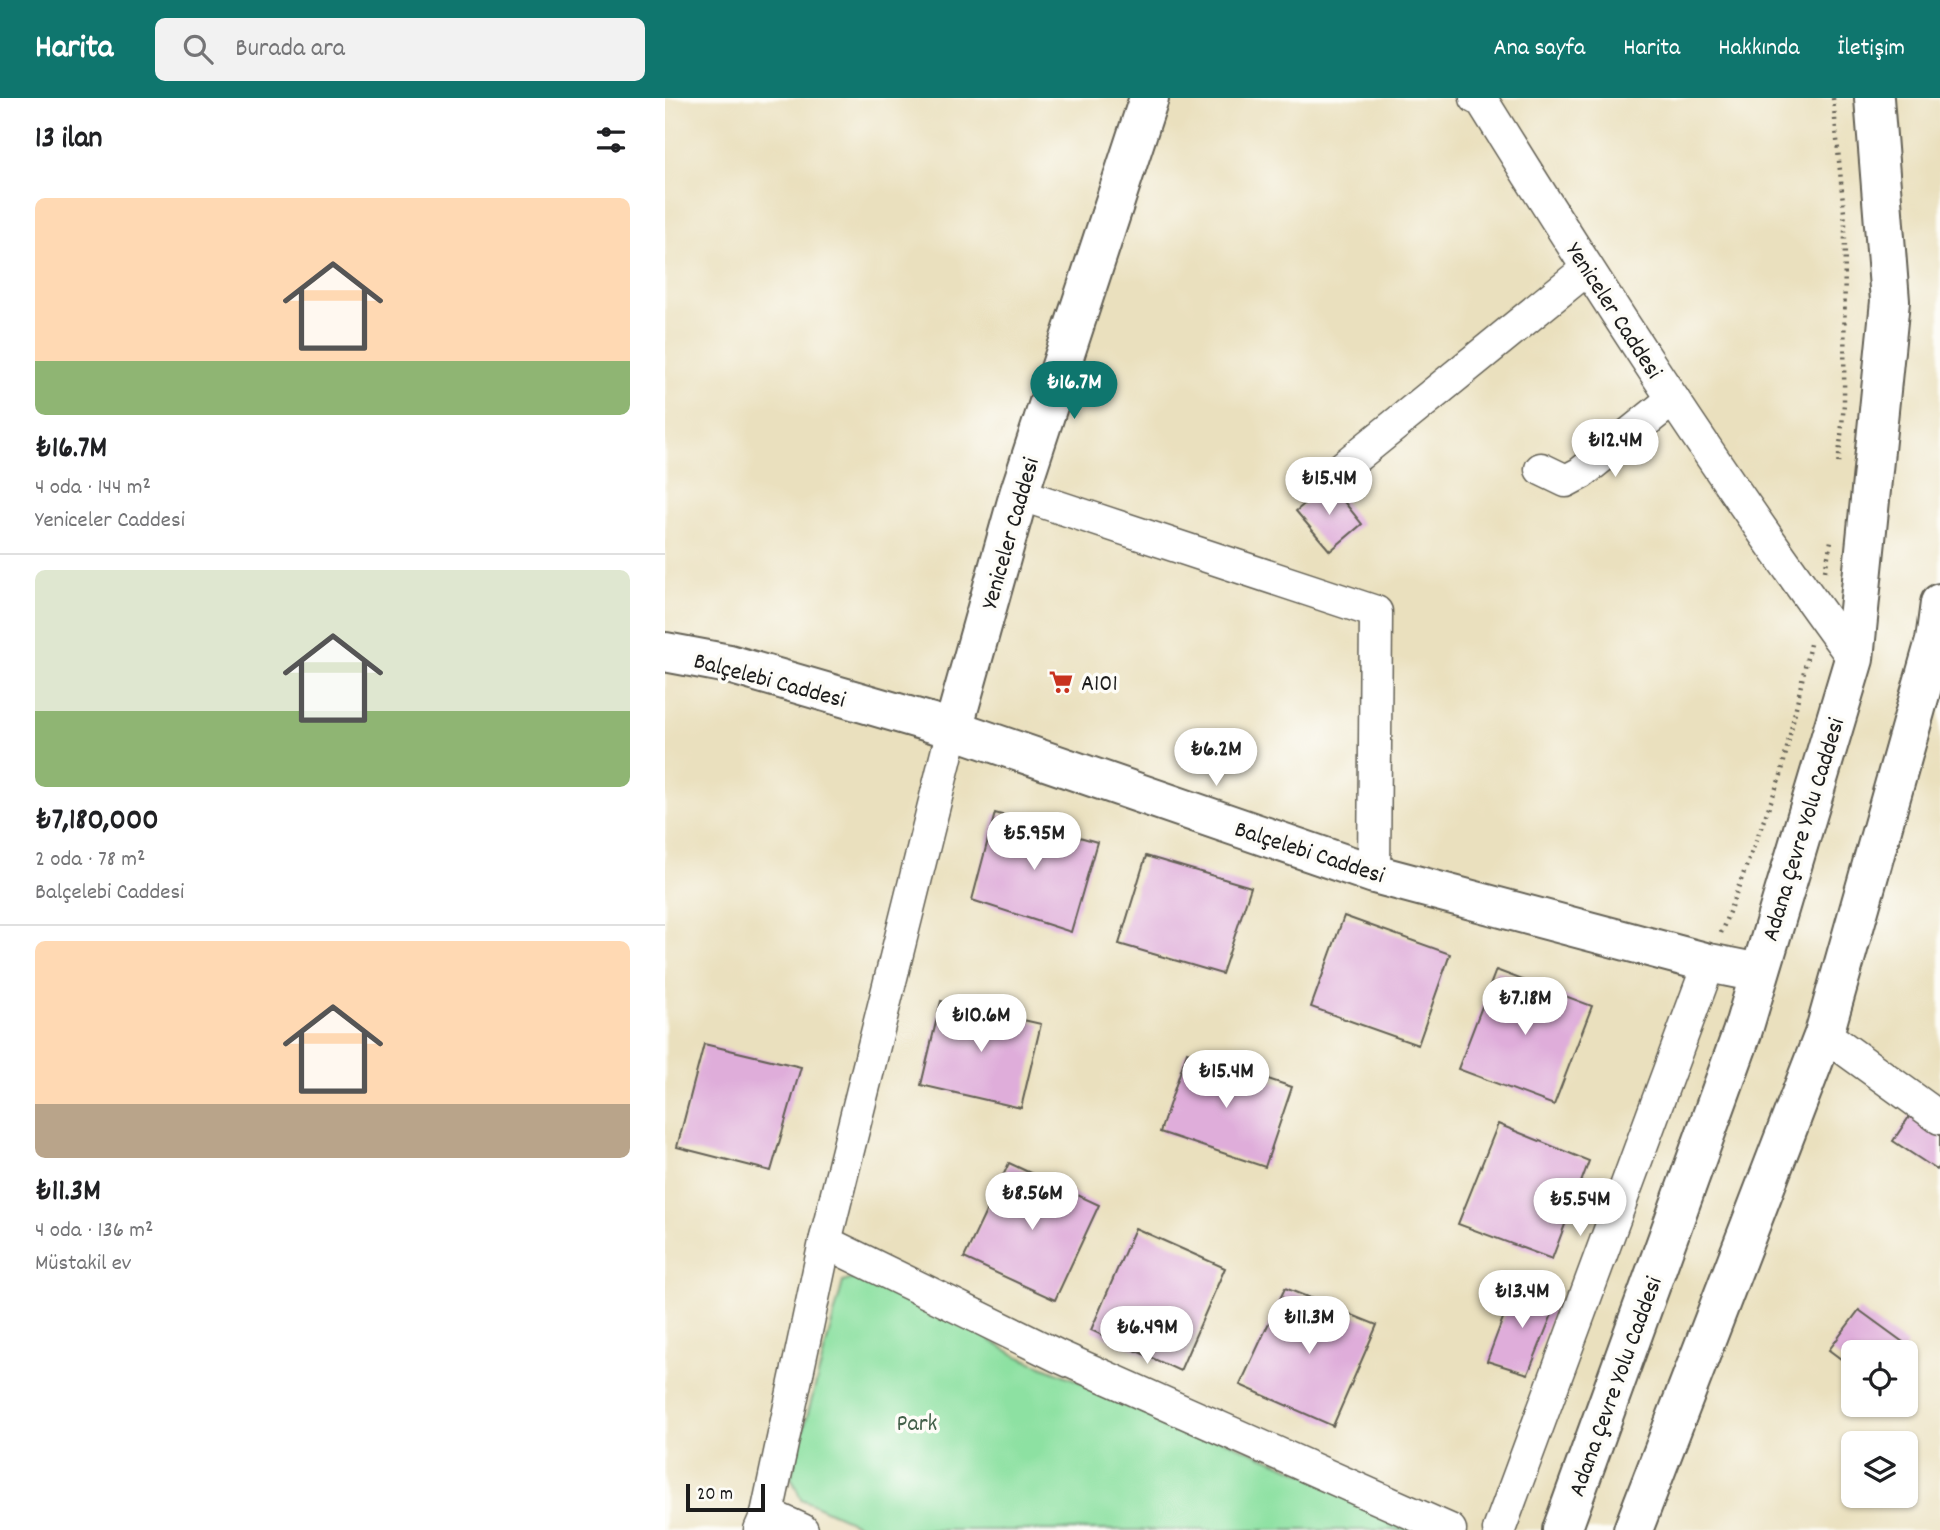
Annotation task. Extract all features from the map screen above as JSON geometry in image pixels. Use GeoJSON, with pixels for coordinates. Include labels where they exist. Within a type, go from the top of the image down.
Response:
{"type":"FeatureCollection","features":[{"type":"Feature","properties":{"kind":"main road","name":"Yeniceler Caddesi"},"geometry":{"type":"LineString","coordinates":[[953,729],[1019,494],[1149,98]]}},
{"type":"Feature","properties":{"kind":"main road","name":"Adana Çevre Yolu Caddesi"},"geometry":{"type":"LineString","coordinates":[[1562,1530],[1742,1032],[1854,659],[1890,301],[1874,98]]}},
{"type":"Feature","properties":{"kind":"main road"},"geometry":{"type":"LineString","coordinates":[[1633,1530],[1824,1034],[1937,637],[1940,603]]}},
{"type":"Feature","properties":{"kind":"main road","name":"Balçelebi Caddesi"},"geometry":{"type":"LineString","coordinates":[[665,652],[729,664],[953,729],[1374,874],[1709,963],[1759,973]]}},
{"type":"Feature","properties":{"kind":"street","name":"Yeniceler Caddesi"},"geometry":{"type":"LineString","coordinates":[[1476,98],[1481,99],[1587,269],[1673,399],[1854,659]]}},
{"type":"Feature","properties":{"kind":"street"},"geometry":{"type":"LineString","coordinates":[[1336,474],[1587,269]]}},
{"type":"Feature","properties":{"kind":"street"},"geometry":{"type":"LineString","coordinates":[[1541,469],[1566,481],[1581,473],[1673,399]]}},
{"type":"Feature","properties":{"kind":"street"},"geometry":{"type":"LineString","coordinates":[[1019,494],[1376,612],[1374,874]]}},
{"type":"Feature","properties":{"kind":"street"},"geometry":{"type":"LineString","coordinates":[[802,1530],[764,1522],[825,1242],[953,729]]}},
{"type":"Feature","properties":{"kind":"street"},"geometry":{"type":"LineString","coordinates":[[1499,1530],[1709,963]]}},
{"type":"Feature","properties":{"kind":"street"},"geometry":{"type":"LineString","coordinates":[[1824,1034],[1940,1118]]}},
{"type":"Feature","properties":{"kind":"street"},"geometry":{"type":"LineString","coordinates":[[825,1242],[1058,1356],[1450,1530]]}},
{"type":"Feature","properties":{"kind":"path"},"geometry":{"type":"LineString","coordinates":[[1833,98],[1845,223],[1844,404],[1838,470]]}},
{"type":"Feature","properties":{"kind":"path"},"geometry":{"type":"LineString","coordinates":[[1709,963],[1781,775],[1832,535]]}},
{"type":"Feature","properties":{"kind":"green space","name":"Park"},"geometry":{"type":"Polygon","coordinates":[[[874,1272],[1017,1356],[1443,1530],[870,1530],[801,1499],[791,1477],[843,1282],[874,1272]]]}},
{"type":"Feature","properties":{"kind":"building"},"geometry":{"type":"Polygon","coordinates":[[[1329,483],[1362,524],[1330,551],[1296,511],[1329,483]]]}},
{"type":"Feature","properties":{"kind":"building"},"geometry":{"type":"Polygon","coordinates":[[[995,813],[1097,842],[1071,932],[972,900],[995,813]]]}},
{"type":"Feature","properties":{"kind":"building"},"geometry":{"type":"Polygon","coordinates":[[[1146,856],[1251,887],[1222,974],[1119,944],[1146,856]]]}},
{"type":"Feature","properties":{"kind":"building"},"geometry":{"type":"Polygon","coordinates":[[[1344,916],[1450,954],[1418,1045],[1311,1007],[1344,916]]]}},
{"type":"Feature","properties":{"kind":"building"},"geometry":{"type":"Polygon","coordinates":[[[1496,970],[1592,1006],[1554,1105],[1458,1069],[1496,970]]]}},
{"type":"Feature","properties":{"kind":"building"},"geometry":{"type":"Polygon","coordinates":[[[941,1001],[1041,1024],[1021,1108],[921,1085],[941,1001]]]}},
{"type":"Feature","properties":{"kind":"building"},"geometry":{"type":"Polygon","coordinates":[[[704,1044],[801,1067],[771,1171],[677,1147],[704,1044]]]}},
{"type":"Feature","properties":{"kind":"building"},"geometry":{"type":"Polygon","coordinates":[[[1187,1052],[1292,1087],[1265,1167],[1160,1132],[1187,1052]]]}},
{"type":"Feature","properties":{"kind":"building"},"geometry":{"type":"Polygon","coordinates":[[[1917,1105],[1940,1121],[1940,1166],[1937,1170],[1893,1141],[1917,1105]]]}},
{"type":"Feature","properties":{"kind":"building"},"geometry":{"type":"Polygon","coordinates":[[[1498,1124],[1589,1161],[1552,1259],[1458,1224],[1498,1124]]]}},
{"type":"Feature","properties":{"kind":"building"},"geometry":{"type":"Polygon","coordinates":[[[1009,1163],[1099,1205],[1055,1300],[964,1258],[1009,1163]]]}},
{"type":"Feature","properties":{"kind":"building"},"geometry":{"type":"Polygon","coordinates":[[[1135,1228],[1225,1268],[1180,1371],[1091,1330],[1135,1228]]]}},
{"type":"Feature","properties":{"kind":"building"},"geometry":{"type":"Polygon","coordinates":[[[1515,1286],[1557,1302],[1528,1374],[1487,1361],[1515,1286]]]}},
{"type":"Feature","properties":{"kind":"building"},"geometry":{"type":"Polygon","coordinates":[[[1285,1288],[1377,1325],[1333,1426],[1240,1385],[1285,1288]]]}},
{"type":"Feature","properties":{"kind":"building"},"geometry":{"type":"Polygon","coordinates":[[[1859,1310],[1900,1340],[1841,1340],[1841,1359],[1829,1350],[1859,1310]]]}},
{"type":"Feature","properties":{"kind":"place","name":"A101"},"geometry":{"type":"Point","coordinates":[1061,682]}}]}
